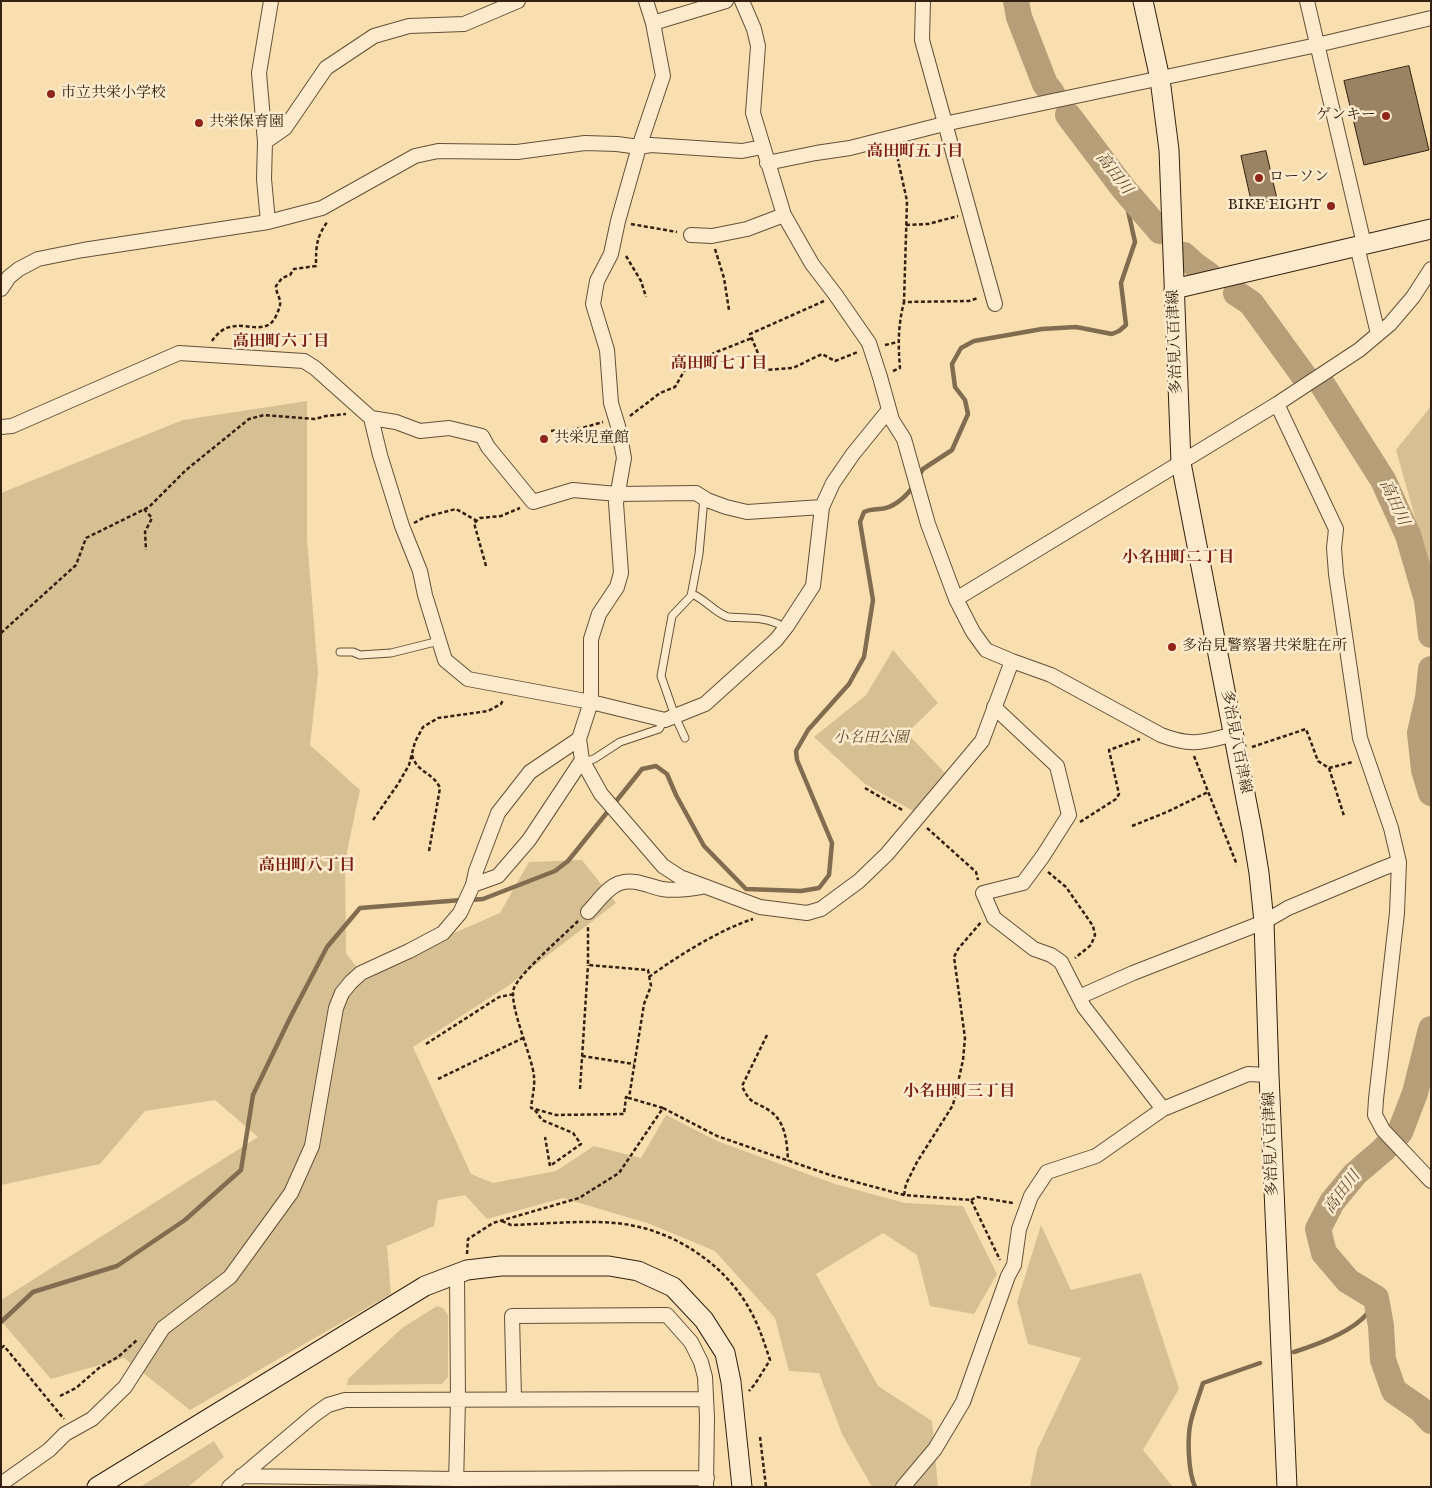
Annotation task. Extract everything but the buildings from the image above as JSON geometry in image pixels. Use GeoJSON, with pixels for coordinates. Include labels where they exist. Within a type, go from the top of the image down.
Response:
{"type":"FeatureCollection","features":[{"type":"Feature","properties":{"kind":"main road","name":"多治見八百津線"},"geometry":{"type":"LineString","coordinates":[[1143,1],[1160,79],[1169,150],[1181,462],[1259,873],[1264,922],[1287,1487]]}},
{"type":"Feature","properties":{"kind":"main road"},"geometry":{"type":"LineString","coordinates":[[1174,289],[1431,228]]}},
{"type":"Feature","properties":{"kind":"main road"},"geometry":{"type":"LineString","coordinates":[[97,1487],[424,1286],[462,1272],[501,1266],[609,1266],[638,1271],[673,1287],[704,1320],[725,1353],[731,1382],[742,1487]]}},
{"type":"Feature","properties":{"kind":"street"},"geometry":{"type":"LineString","coordinates":[[268,222],[264,179],[265,142],[258,74],[271,1]]}},
{"type":"Feature","properties":{"kind":"street"},"geometry":{"type":"LineString","coordinates":[[265,142],[285,128],[326,68],[374,36],[409,26],[464,24],[488,7],[518,1]]}},
{"type":"Feature","properties":{"kind":"street"},"geometry":{"type":"LineString","coordinates":[[646,1],[653,23],[663,76],[639,147],[618,221],[611,254],[597,281],[593,304],[607,350],[611,403],[617,421],[624,458],[616,503],[621,573],[617,587],[599,614],[591,639],[590,702],[579,739],[582,761],[605,799],[664,866],[680,878],[760,907],[807,912],[821,909],[859,881],[887,854],[982,741],[1012,661]]}},
{"type":"Feature","properties":{"kind":"street"},"geometry":{"type":"LineString","coordinates":[[653,23],[726,1]]}},
{"type":"Feature","properties":{"kind":"street"},"geometry":{"type":"LineString","coordinates":[[742,1],[754,29],[758,46],[753,113],[784,215],[812,264],[836,294],[870,347],[888,411],[904,439],[928,524],[956,599],[973,632],[986,650],[1051,675],[1154,731],[1179,742],[1235,743]]}},
{"type":"Feature","properties":{"kind":"street"},"geometry":{"type":"LineString","coordinates":[[923,1],[922,40],[994,299]]}},
{"type":"Feature","properties":{"kind":"street"},"geometry":{"type":"LineString","coordinates":[[1307,1],[1361,245],[1378,334]]}},
{"type":"Feature","properties":{"kind":"street"},"geometry":{"type":"LineString","coordinates":[[767,163],[816,152],[850,148],[944,124],[1317,46],[1431,18]]}},
{"type":"Feature","properties":{"kind":"street"},"geometry":{"type":"LineString","coordinates":[[1,289],[9,276],[38,259],[84,250],[268,222],[322,208],[415,156],[438,150],[517,152],[585,143],[742,151],[762,147]]}},
{"type":"Feature","properties":{"kind":"street"},"geometry":{"type":"LineString","coordinates":[[691,235],[709,236],[747,228],[784,215]]}},
{"type":"Feature","properties":{"kind":"street"},"geometry":{"type":"LineString","coordinates":[[956,599],[1168,472],[1181,462],[1277,404],[1358,350],[1390,324],[1413,297],[1431,269]]}},
{"type":"Feature","properties":{"kind":"street"},"geometry":{"type":"LineString","coordinates":[[1,427],[12,426],[179,353],[304,361],[315,368],[368,416],[396,422],[420,431],[449,428],[482,436],[488,447],[533,502],[572,490],[617,494],[696,493],[726,507],[747,512],[822,507]]}},
{"type":"Feature","properties":{"kind":"street"},"geometry":{"type":"LineString","coordinates":[[1277,404],[1336,529],[1334,548],[1336,574],[1360,738],[1391,828],[1399,862],[1397,913],[1375,1115],[1383,1130],[1431,1181]]}},
{"type":"Feature","properties":{"kind":"street"},"geometry":{"type":"LineString","coordinates":[[368,416],[402,526],[420,571],[425,595],[445,660],[468,679],[670,718],[705,704],[776,640],[786,628],[813,586],[822,507],[833,483],[853,454],[888,411]]}},
{"type":"Feature","properties":{"kind":"street"},"geometry":{"type":"LineString","coordinates":[[994,707],[1056,766],[1069,815],[1023,883],[983,893],[994,918],[1034,948],[1062,962],[1084,1007],[1163,1109]]}},
{"type":"Feature","properties":{"kind":"street"},"geometry":{"type":"LineString","coordinates":[[1,1484],[49,1450],[65,1434],[92,1419],[125,1387],[163,1328],[230,1277],[291,1193],[312,1146],[336,1008],[342,993],[361,973],[443,933],[461,910],[472,888],[476,871],[498,813],[530,772],[579,739]]}},
{"type":"Feature","properties":{"kind":"street"},"geometry":{"type":"LineString","coordinates":[[472,888],[498,876],[529,840],[582,761]]}},
{"type":"Feature","properties":{"kind":"street"},"geometry":{"type":"LineString","coordinates":[[1079,997],[1264,922],[1288,908],[1399,862]]}},
{"type":"Feature","properties":{"kind":"street"},"geometry":{"type":"LineString","coordinates":[[588,912],[608,891],[620,883],[640,882],[663,889],[684,890],[702,886]]}},
{"type":"Feature","properties":{"kind":"street"},"geometry":{"type":"LineString","coordinates":[[903,1487],[935,1449],[963,1402],[1008,1276],[1014,1265],[1019,1229],[1027,1205],[1047,1172],[1096,1156],[1163,1109],[1248,1074],[1269,1075]]}},
{"type":"Feature","properties":{"kind":"street"},"geometry":{"type":"LineString","coordinates":[[456,1483],[462,1272]]}},
{"type":"Feature","properties":{"kind":"street"},"geometry":{"type":"LineString","coordinates":[[241,1476],[456,1483],[706,1482],[706,1399],[701,1362],[691,1342],[667,1316],[512,1316],[514,1399]]}},
{"type":"Feature","properties":{"kind":"street"},"geometry":{"type":"LineString","coordinates":[[229,1487],[328,1405],[345,1400],[458,1398],[706,1399]]}},
{"type":"Feature","properties":{"kind":"lane"},"geometry":{"type":"LineString","coordinates":[[685,738],[670,718],[661,676],[672,616],[692,594],[704,498]]}},
{"type":"Feature","properties":{"kind":"lane"},"geometry":{"type":"LineString","coordinates":[[692,594],[702,598],[726,616],[776,622],[786,628]]}},
{"type":"Feature","properties":{"kind":"lane"},"geometry":{"type":"LineString","coordinates":[[340,652],[353,652],[360,655],[391,653],[439,641]]}},
{"type":"Feature","properties":{"kind":"lane"},"geometry":{"type":"LineString","coordinates":[[582,761],[594,759],[620,742],[659,729],[670,718]]}},
{"type":"Feature","properties":{"kind":"path"},"geometry":{"type":"LineString","coordinates":[[879,375],[900,368],[898,342],[904,302],[907,201],[893,137]]}},
{"type":"Feature","properties":{"kind":"path"},"geometry":{"type":"LineString","coordinates":[[202,354],[216,335],[230,327],[265,327],[273,323],[279,309],[280,300],[276,293],[276,286],[282,278],[290,275],[294,269],[316,266],[316,245],[320,231],[342,205],[342,198]]}},
{"type":"Feature","properties":{"kind":"path"},"geometry":{"type":"LineString","coordinates":[[906,225],[928,224],[969,213]]}},
{"type":"Feature","properties":{"kind":"path"},"geometry":{"type":"LineString","coordinates":[[618,221],[691,235]]}},
{"type":"Feature","properties":{"kind":"path"},"geometry":{"type":"LineString","coordinates":[[709,236],[724,278],[729,310]]}},
{"type":"Feature","properties":{"kind":"path"},"geometry":{"type":"LineString","coordinates":[[615,237],[641,281],[646,296]]}},
{"type":"Feature","properties":{"kind":"path"},"geometry":{"type":"LineString","coordinates":[[836,294],[820,304],[750,334],[765,370],[793,368],[822,354],[835,361],[870,347],[898,342]]}},
{"type":"Feature","properties":{"kind":"path"},"geometry":{"type":"LineString","coordinates":[[904,302],[994,299]]}},
{"type":"Feature","properties":{"kind":"path"},"geometry":{"type":"LineString","coordinates":[[552,431],[617,421],[660,393],[675,387],[686,368],[714,353],[752,338]]}},
{"type":"Feature","properties":{"kind":"path"},"geometry":{"type":"LineString","coordinates":[[1,633],[76,565],[86,538],[148,508],[186,470],[249,419],[264,415],[315,419],[326,416],[368,416]]}},
{"type":"Feature","properties":{"kind":"path"},"geometry":{"type":"LineString","coordinates":[[486,566],[474,523],[480,518],[501,516],[533,502]]}},
{"type":"Feature","properties":{"kind":"path"},"geometry":{"type":"LineString","coordinates":[[144,509],[152,518],[145,532],[146,550]]}},
{"type":"Feature","properties":{"kind":"path"},"geometry":{"type":"LineString","coordinates":[[402,526],[412,524],[425,517],[456,509],[477,521]]}},
{"type":"Feature","properties":{"kind":"path"},"geometry":{"type":"LineString","coordinates":[[373,820],[409,765],[415,742],[423,727],[438,718],[488,711],[501,704],[507,686]]}},
{"type":"Feature","properties":{"kind":"path"},"geometry":{"type":"LineString","coordinates":[[1235,743],[1306,729],[1318,761],[1329,768],[1344,816]]}},
{"type":"Feature","properties":{"kind":"path"},"geometry":{"type":"LineString","coordinates":[[1063,824],[1084,821],[1116,800],[1118,794],[1109,750],[1149,736],[1154,731]]}},
{"type":"Feature","properties":{"kind":"path"},"geometry":{"type":"LineString","coordinates":[[1188,743],[1237,865]]}},
{"type":"Feature","properties":{"kind":"path"},"geometry":{"type":"LineString","coordinates":[[412,754],[414,763],[436,779],[440,788],[429,850]]}},
{"type":"Feature","properties":{"kind":"path"},"geometry":{"type":"LineString","coordinates":[[1329,768],[1367,759]]}},
{"type":"Feature","properties":{"kind":"path"},"geometry":{"type":"LineString","coordinates":[[864,788],[917,819],[976,872],[983,893]]}},
{"type":"Feature","properties":{"kind":"path"},"geometry":{"type":"LineString","coordinates":[[1132,826],[1167,812],[1208,792]]}},
{"type":"Feature","properties":{"kind":"path"},"geometry":{"type":"LineString","coordinates":[[1039,861],[1050,876],[1066,887],[1094,926],[1095,935],[1091,946],[1063,966]]}},
{"type":"Feature","properties":{"kind":"path"},"geometry":{"type":"LineString","coordinates":[[904,1195],[906,1184],[917,1162],[953,1105],[963,1060],[965,1038],[954,958],[958,949],[991,911]]}},
{"type":"Feature","properties":{"kind":"path"},"geometry":{"type":"LineString","coordinates":[[580,1088],[588,965],[588,912]]}},
{"type":"Feature","properties":{"kind":"path"},"geometry":{"type":"LineString","coordinates":[[545,1137],[550,1166],[581,1144],[573,1133],[542,1120],[534,1108],[531,1108],[534,1076],[523,1038],[514,989],[522,976],[588,912]]}},
{"type":"Feature","properties":{"kind":"path"},"geometry":{"type":"LineString","coordinates":[[649,977],[671,961],[703,943],[749,920],[760,917]]}},
{"type":"Feature","properties":{"kind":"path"},"geometry":{"type":"LineString","coordinates":[[588,965],[648,970],[652,986],[644,1004],[629,1098]]}},
{"type":"Feature","properties":{"kind":"path"},"geometry":{"type":"LineString","coordinates":[[426,1044],[499,996],[514,994]]}},
{"type":"Feature","properties":{"kind":"path"},"geometry":{"type":"LineString","coordinates":[[767,1035],[742,1086],[748,1100],[771,1112],[782,1124],[788,1161]]}},
{"type":"Feature","properties":{"kind":"path"},"geometry":{"type":"LineString","coordinates":[[438,1080],[523,1038]]}},
{"type":"Feature","properties":{"kind":"path"},"geometry":{"type":"LineString","coordinates":[[582,1056],[634,1064]]}},
{"type":"Feature","properties":{"kind":"path"},"geometry":{"type":"LineString","coordinates":[[534,1108],[556,1115],[624,1114],[626,1097],[663,1108],[717,1136],[830,1176],[904,1195],[971,1200],[977,1198],[1027,1205]]}},
{"type":"Feature","properties":{"kind":"path"},"geometry":{"type":"LineString","coordinates":[[462,1272],[468,1239],[493,1223],[579,1198],[619,1173],[663,1108]]}},
{"type":"Feature","properties":{"kind":"path"},"geometry":{"type":"LineString","coordinates":[[971,1200],[1008,1276]]}},
{"type":"Feature","properties":{"kind":"path"},"geometry":{"type":"LineString","coordinates":[[60,1396],[76,1388],[99,1368],[118,1357],[138,1340]]}},
{"type":"Feature","properties":{"kind":"path"},"geometry":{"type":"LineString","coordinates":[[1,1348],[4,1346],[73,1429]]}},
{"type":"Feature","properties":{"kind":"path"},"geometry":{"type":"LineString","coordinates":[[760,1437],[766,1487]]}},
{"type":"Feature","properties":{"kind":"green space"},"geometry":{"type":"Polygon","coordinates":[[[307,401],[307,539],[318,673],[310,745],[360,790],[345,861],[346,953],[366,980],[447,936],[500,913],[529,862],[582,860],[616,903],[508,986],[413,1047],[471,1174],[493,1183],[556,1171],[594,1146],[641,1158],[666,1115],[717,1141],[835,1184],[905,1203],[963,1206],[997,1274],[974,1314],[930,1306],[917,1255],[883,1233],[816,1274],[878,1386],[932,1421],[938,1487],[872,1487],[842,1434],[819,1373],[789,1371],[775,1318],[715,1251],[650,1224],[563,1198],[487,1219],[465,1195],[438,1200],[434,1226],[387,1246],[391,1294],[190,1410],[124,1358],[51,1379],[1,1321],[1,1300],[258,1137],[215,1100],[145,1111],[100,1164],[1,1185],[1,493],[183,420],[307,401]]]}},
{"type":"Feature","properties":{"kind":"green space"},"geometry":{"type":"Polygon","coordinates":[[[1431,406],[1431,606],[1422,542],[1396,450],[1431,406]]]}},
{"type":"Feature","properties":{"kind":"green space","name":"小名田公園"},"geometry":{"type":"Polygon","coordinates":[[[893,650],[938,703],[907,733],[947,775],[915,812],[865,784],[814,737],[866,695],[893,650]]]}},
{"type":"Feature","properties":{"kind":"green space"},"geometry":{"type":"Polygon","coordinates":[[[1041,1225],[1071,1290],[1141,1273],[1179,1389],[1143,1450],[1173,1487],[1030,1487],[1037,1450],[1081,1358],[1028,1344],[1017,1302],[1041,1225]]]}},
{"type":"Feature","properties":{"kind":"green space"},"geometry":{"type":"Polygon","coordinates":[[[437,1306],[443,1308],[448,1315],[448,1377],[442,1384],[347,1385],[348,1379],[402,1328],[437,1306]]]}},
{"type":"Feature","properties":{"kind":"green space"},"geometry":{"type":"Polygon","coordinates":[[[214,1441],[224,1457],[188,1487],[140,1487],[214,1441]]]}},
{"type":"Feature","properties":{"kind":"waterway","name":"高田川"},"geometry":{"type":"LineString","coordinates":[[1016,1],[1019,17],[1045,84],[1052,93]]}},
{"type":"Feature","properties":{"kind":"waterway","name":"高田川"},"geometry":{"type":"LineString","coordinates":[[1068,115],[1123,188],[1160,231]]}},
{"type":"Feature","properties":{"kind":"waterway"},"geometry":{"type":"LineString","coordinates":[[919,476],[923,469],[952,450],[968,414],[965,400],[955,387],[952,364],[961,348],[974,341],[1042,329],[1076,327],[1112,334],[1126,325],[1121,283],[1135,242],[1123,188]]}},
{"type":"Feature","properties":{"kind":"waterway","name":"高田川"},"geometry":{"type":"LineString","coordinates":[[1184,255],[1209,275]]}},
{"type":"Feature","properties":{"kind":"waterway","name":"高田川"},"geometry":{"type":"LineString","coordinates":[[1236,293],[1251,303],[1304,376]]}},
{"type":"Feature","properties":{"kind":"waterway","name":"高田川"},"geometry":{"type":"LineString","coordinates":[[1322,384],[1383,480],[1408,535],[1427,600],[1431,635]]}},
{"type":"Feature","properties":{"kind":"waterway"},"geometry":{"type":"LineString","coordinates":[[470,900],[483,899],[555,871],[568,861],[642,769],[656,766],[667,774],[676,795],[704,846],[746,889],[801,891],[819,888],[829,875],[832,843],[797,760],[796,751],[808,730],[849,684],[864,657],[873,600],[860,522],[864,512],[889,507],[904,497],[914,485]]}},
{"type":"Feature","properties":{"kind":"waterway","name":"高田川"},"geometry":{"type":"LineString","coordinates":[[1431,669],[1428,698],[1420,733],[1424,770],[1431,793]]}},
{"type":"Feature","properties":{"kind":"waterway"},"geometry":{"type":"LineString","coordinates":[[1,1322],[33,1292],[117,1266],[185,1220],[241,1170],[253,1095],[327,947],[360,908],[462,900]]}},
{"type":"Feature","properties":{"kind":"waterway","name":"高田川"},"geometry":{"type":"LineString","coordinates":[[1431,1029],[1415,1093],[1400,1132],[1383,1150],[1355,1174],[1332,1202],[1318,1229],[1324,1253],[1348,1281],[1376,1298],[1381,1326],[1383,1360],[1394,1391],[1420,1409],[1431,1421]]}},
{"type":"Feature","properties":{"kind":"waterway"},"geometry":{"type":"LineString","coordinates":[[1294,1352],[1322,1342],[1352,1327],[1366,1315],[1376,1298]]}},
{"type":"Feature","properties":{"kind":"waterway"},"geometry":{"type":"LineString","coordinates":[[1195,1487],[1190,1463],[1189,1436],[1192,1416],[1203,1383],[1260,1363]]}},
{"type":"Feature","properties":{"kind":"place","name":"市立共栄小学校"},"geometry":{"type":"Point","coordinates":[51,94]}},
{"type":"Feature","properties":{"kind":"place","name":"ゲンキー"},"geometry":{"type":"Point","coordinates":[1386,116]}},
{"type":"Feature","properties":{"kind":"place","name":"共栄保育園"},"geometry":{"type":"Point","coordinates":[199,123]}},
{"type":"Feature","properties":{"kind":"place","name":"ローソン"},"geometry":{"type":"Point","coordinates":[1259,178]}},
{"type":"Feature","properties":{"kind":"place","name":"BIKE EIGHT"},"geometry":{"type":"Point","coordinates":[1331,206]}},
{"type":"Feature","properties":{"kind":"place","name":"共栄児童館"},"geometry":{"type":"Point","coordinates":[544,439]}},
{"type":"Feature","properties":{"kind":"place","name":"多治見警察署共栄駐在所"},"geometry":{"type":"Point","coordinates":[1172,647]}},
{"type":"Feature","properties":{"kind":"district","name":"高田町五丁目"},"geometry":{"type":"Point","coordinates":[915,153]}},
{"type":"Feature","properties":{"kind":"district","name":"高田町六丁目"},"geometry":{"type":"Point","coordinates":[281,343]}},
{"type":"Feature","properties":{"kind":"district","name":"高田町七丁目"},"geometry":{"type":"Point","coordinates":[719,365]}},
{"type":"Feature","properties":{"kind":"district","name":"小名田町二丁目"},"geometry":{"type":"Point","coordinates":[1178,559]}},
{"type":"Feature","properties":{"kind":"district","name":"高田町八丁目"},"geometry":{"type":"Point","coordinates":[307,867]}},
{"type":"Feature","properties":{"kind":"district","name":"小名田町三丁目"},"geometry":{"type":"Point","coordinates":[959,1093]}}]}
